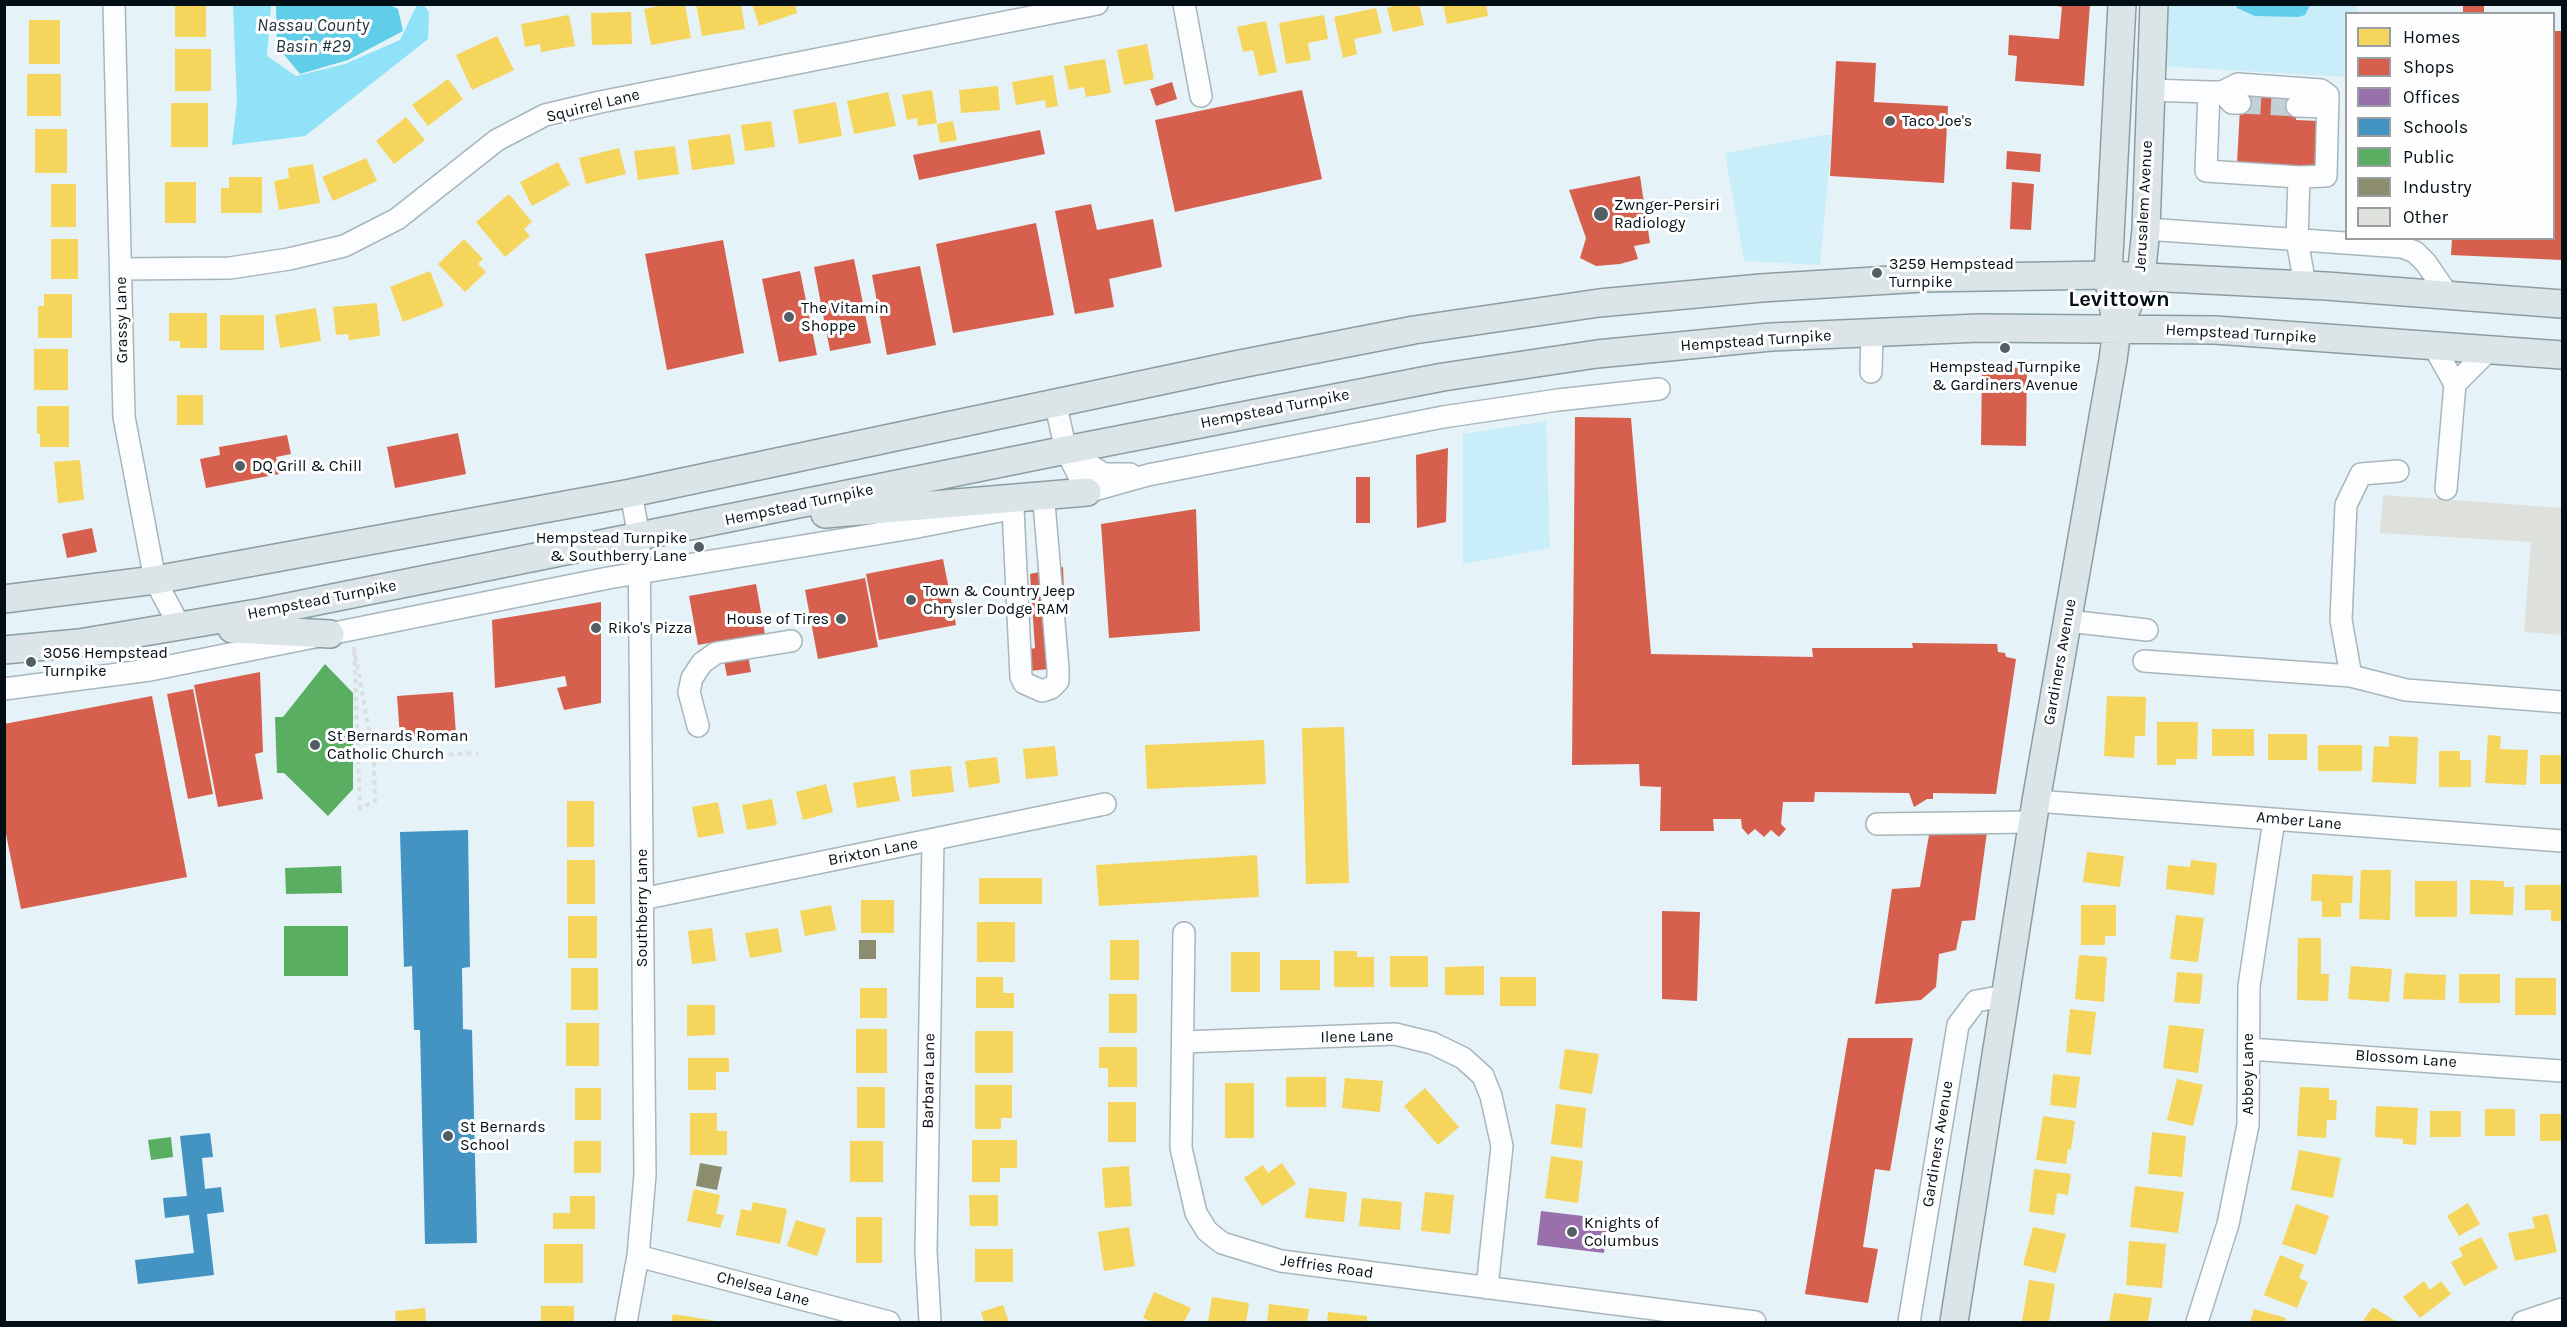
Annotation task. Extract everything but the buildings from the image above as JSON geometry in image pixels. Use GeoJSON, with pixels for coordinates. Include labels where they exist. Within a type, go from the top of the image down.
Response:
{"type":"FeatureCollection","features":[{"type":"Feature","properties":{"kind":"main road","name":"Jerusalem Avenue"},"geometry":{"type":"LineString","coordinates":[[2117,329],[2108,276],[2122,4]]}},
{"type":"Feature","properties":{"kind":"main road","name":"Jerusalem Avenue"},"geometry":{"type":"LineString","coordinates":[[2117,329],[2141,277],[2146,229],[2149,90],[2154,4]]}},
{"type":"Feature","properties":{"kind":"main road"},"geometry":{"type":"LineString","coordinates":[[4,599],[155,580],[631,492],[1055,402],[1414,330],[1599,303],[1761,288],[1900,280],[2108,276],[2305,285],[2562,304]]}},
{"type":"Feature","properties":{"kind":"main road","name":"Hempstead Turnpike"},"geometry":{"type":"LineString","coordinates":[[4,650],[79,643],[180,627],[701,525],[1066,450],[1496,368],[1771,337],[1979,328],[2215,330],[2562,356]]}},
{"type":"Feature","properties":{"kind":"main road","name":"Gardiners Avenue"},"geometry":{"type":"LineString","coordinates":[[1954,1323],[2034,812],[2117,329]]}},
{"type":"Feature","properties":{"kind":"main road"},"geometry":{"type":"LineString","coordinates":[[701,525],[1087,492]]}},
{"type":"Feature","properties":{"kind":"main road"},"geometry":{"type":"LineString","coordinates":[[180,627],[330,634]]}},
{"type":"Feature","properties":{"kind":"street","name":"Grassy Lane"},"geometry":{"type":"LineString","coordinates":[[114,4],[124,417],[155,580],[180,627]]}},
{"type":"Feature","properties":{"kind":"street","name":"Squirrel Lane"},"geometry":{"type":"LineString","coordinates":[[121,269],[230,268],[289,259],[344,246],[398,219],[498,140],[545,115],[1006,13],[1097,4]]}},
{"type":"Feature","properties":{"kind":"street"},"geometry":{"type":"LineString","coordinates":[[1184,4],[1201,96]]}},
{"type":"Feature","properties":{"kind":"street"},"geometry":{"type":"LineString","coordinates":[[2149,90],[2215,92],[2238,84],[2321,90],[2328,95],[2326,176],[2299,177],[2206,171],[2215,92]]}},
{"type":"Feature","properties":{"kind":"street"},"geometry":{"type":"LineString","coordinates":[[2215,92],[2232,103],[2240,103]]}},
{"type":"Feature","properties":{"kind":"street"},"geometry":{"type":"LineString","coordinates":[[2297,106],[2327,107]]}},
{"type":"Feature","properties":{"kind":"street"},"geometry":{"type":"LineString","coordinates":[[2299,177],[2297,240],[2305,285]]}},
{"type":"Feature","properties":{"kind":"street"},"geometry":{"type":"LineString","coordinates":[[2146,229],[2402,247],[2415,252],[2426,263],[2448,295]]}},
{"type":"Feature","properties":{"kind":"street"},"geometry":{"type":"LineString","coordinates":[[1871,372],[1872,333]]}},
{"type":"Feature","properties":{"kind":"street"},"geometry":{"type":"LineString","coordinates":[[2433,345],[2455,384],[2446,489]]}},
{"type":"Feature","properties":{"kind":"street"},"geometry":{"type":"LineString","coordinates":[[2455,384],[2490,350]]}},
{"type":"Feature","properties":{"kind":"street","name":"Hempstead Turnpike"},"geometry":{"type":"LineString","coordinates":[[4,690],[155,669],[640,572],[912,528],[1044,502],[1148,475],[1443,417],[1558,400],[1659,389]]}},
{"type":"Feature","properties":{"kind":"street"},"geometry":{"type":"LineString","coordinates":[[1055,402],[1066,450],[1087,492]]}},
{"type":"Feature","properties":{"kind":"street"},"geometry":{"type":"LineString","coordinates":[[1066,450],[1092,469],[1104,474],[1148,475]]}},
{"type":"Feature","properties":{"kind":"street"},"geometry":{"type":"LineString","coordinates":[[2351,676],[2341,620],[2346,505],[2361,474],[2398,471]]}},
{"type":"Feature","properties":{"kind":"street","name":"Southberry Lane"},"geometry":{"type":"LineString","coordinates":[[626,1323],[638,1256],[645,1175],[640,572],[639,537],[631,492]]}},
{"type":"Feature","properties":{"kind":"street"},"geometry":{"type":"LineString","coordinates":[[1013,508],[1022,677],[1024,683],[1042,691],[1051,688],[1058,681],[1044,502]]}},
{"type":"Feature","properties":{"kind":"street"},"geometry":{"type":"LineString","coordinates":[[2068,621],[2147,630]]}},
{"type":"Feature","properties":{"kind":"street"},"geometry":{"type":"LineString","coordinates":[[698,726],[689,692],[692,678],[702,663],[716,653],[792,641]]}},
{"type":"Feature","properties":{"kind":"street"},"geometry":{"type":"LineString","coordinates":[[2144,661],[2351,676],[2406,690],[2562,702]]}},
{"type":"Feature","properties":{"kind":"street","name":"Brixton Lane"},"geometry":{"type":"LineString","coordinates":[[642,899],[1105,804]]}},
{"type":"Feature","properties":{"kind":"street","name":"Amber Lane"},"geometry":{"type":"LineString","coordinates":[[1877,824],[2034,812],[2274,820],[2562,842]]}},
{"type":"Feature","properties":{"kind":"street","name":"Abbey Lane"},"geometry":{"type":"LineString","coordinates":[[2197,1323],[2228,1224],[2248,1125],[2249,986],[2274,820]]}},
{"type":"Feature","properties":{"kind":"street","name":"Barbara Lane"},"geometry":{"type":"LineString","coordinates":[[930,1323],[926,1251],[933,840]]}},
{"type":"Feature","properties":{"kind":"street","name":"Jeffries Road"},"geometry":{"type":"LineString","coordinates":[[1184,933],[1181,1148],[1196,1213],[1207,1232],[1222,1244],[1281,1262],[1755,1323]]}},
{"type":"Feature","properties":{"kind":"street","name":"Gardiners Avenue"},"geometry":{"type":"LineString","coordinates":[[1909,1323],[1958,1025],[1976,1002],[2005,996]]}},
{"type":"Feature","properties":{"kind":"street","name":"Ilene Lane"},"geometry":{"type":"LineString","coordinates":[[1184,1042],[1395,1034],[1432,1043],[1463,1058],[1483,1076],[1491,1096],[1502,1146],[1487,1288]]}},
{"type":"Feature","properties":{"kind":"street","name":"Blossom Lane"},"geometry":{"type":"LineString","coordinates":[[2249,1049],[2562,1071]]}},
{"type":"Feature","properties":{"kind":"street","name":"Chelsea Lane"},"geometry":{"type":"LineString","coordinates":[[638,1256],[889,1323]]}},
{"type":"Feature","properties":{"kind":"street"},"geometry":{"type":"LineString","coordinates":[[2523,1323],[2562,1309]]}},
{"type":"Feature","properties":{"kind":"path"},"geometry":{"type":"LineString","coordinates":[[354,647],[374,759],[375,801],[360,808],[354,647]]}},
{"type":"Feature","properties":{"kind":"path"},"geometry":{"type":"LineString","coordinates":[[359,759],[478,753]]}},
{"type":"Feature","properties":{"kind":"shaded area"},"geometry":{"type":"Polygon","coordinates":[[[233,5],[271,5],[267,56],[296,76],[345,64],[400,40],[417,5],[424,5],[429,13],[428,39],[305,136],[232,145],[237,102],[233,5]]]}},
{"type":"Feature","properties":{"kind":"shaded area"},"geometry":{"type":"Polygon","coordinates":[[[2162,5],[2357,5],[2357,12],[2345,12],[2345,77],[2159,66],[2162,5]]]}},
{"type":"Feature","properties":{"kind":"shaded area"},"geometry":{"type":"Polygon","coordinates":[[[1832,135],[1820,265],[1744,261],[1725,153],[1832,135]]]}},
{"type":"Feature","properties":{"kind":"shaded area"},"geometry":{"type":"Polygon","coordinates":[[[1546,421],[1550,548],[1463,564],[1463,434],[1546,421]]]}},
{"type":"Feature","properties":{"kind":"water"},"geometry":{"type":"Polygon","coordinates":[[[2310,4],[2305,15],[2298,17],[2255,16],[2237,8],[2236,5],[2310,4]]]}},
{"type":"Feature","properties":{"kind":"water","name":"Nassau County Basin #29"},"geometry":{"type":"Polygon","coordinates":[[[276,5],[390,5],[398,9],[403,31],[348,60],[300,74],[277,46],[276,5]]]}},
{"type":"Feature","properties":{"kind":"tunnel"},"geometry":{"type":"LineString","coordinates":[[2240,103],[2297,106]]}},
{"type":"Feature","properties":{"kind":"place","name":"Taco Joe's"},"geometry":{"type":"Point","coordinates":[1890,121]}},
{"type":"Feature","properties":{"kind":"place","name":"Zwnger-Persiri Radiology"},"geometry":{"type":"Point","coordinates":[1601,214]}},
{"type":"Feature","properties":{"kind":"place","name":"3259 Hempstead Turnpike"},"geometry":{"type":"Point","coordinates":[1877,273]}},
{"type":"Feature","properties":{"kind":"place","name":"The Vitamin Shoppe"},"geometry":{"type":"Point","coordinates":[789,317]}},
{"type":"Feature","properties":{"kind":"place","name":"Hempstead Turnpike & Gardiners Avenue"},"geometry":{"type":"Point","coordinates":[2005,348]}},
{"type":"Feature","properties":{"kind":"place","name":"DQ Grill & Chill"},"geometry":{"type":"Point","coordinates":[240,466]}},
{"type":"Feature","properties":{"kind":"place","name":"Hempstead Turnpike & Southberry Lane"},"geometry":{"type":"Point","coordinates":[699,547]}},
{"type":"Feature","properties":{"kind":"place","name":"Town & Country Jeep Chrysler Dodge RAM"},"geometry":{"type":"Point","coordinates":[911,600]}},
{"type":"Feature","properties":{"kind":"place","name":"House of Tires"},"geometry":{"type":"Point","coordinates":[841,619]}},
{"type":"Feature","properties":{"kind":"place","name":"Riko's Pizza"},"geometry":{"type":"Point","coordinates":[596,628]}},
{"type":"Feature","properties":{"kind":"place","name":"3056 Hempstead Turnpike"},"geometry":{"type":"Point","coordinates":[31,662]}},
{"type":"Feature","properties":{"kind":"place","name":"St Bernards Roman Catholic Church"},"geometry":{"type":"Point","coordinates":[315,745]}},
{"type":"Feature","properties":{"kind":"place","name":"St Bernards School"},"geometry":{"type":"Point","coordinates":[448,1136]}},
{"type":"Feature","properties":{"kind":"place","name":"Knights of Columbus"},"geometry":{"type":"Point","coordinates":[1572,1232]}},
{"type":"Feature","properties":{"kind":"district","name":"Levittown"},"geometry":{"type":"Point","coordinates":[2119,300]}}]}
